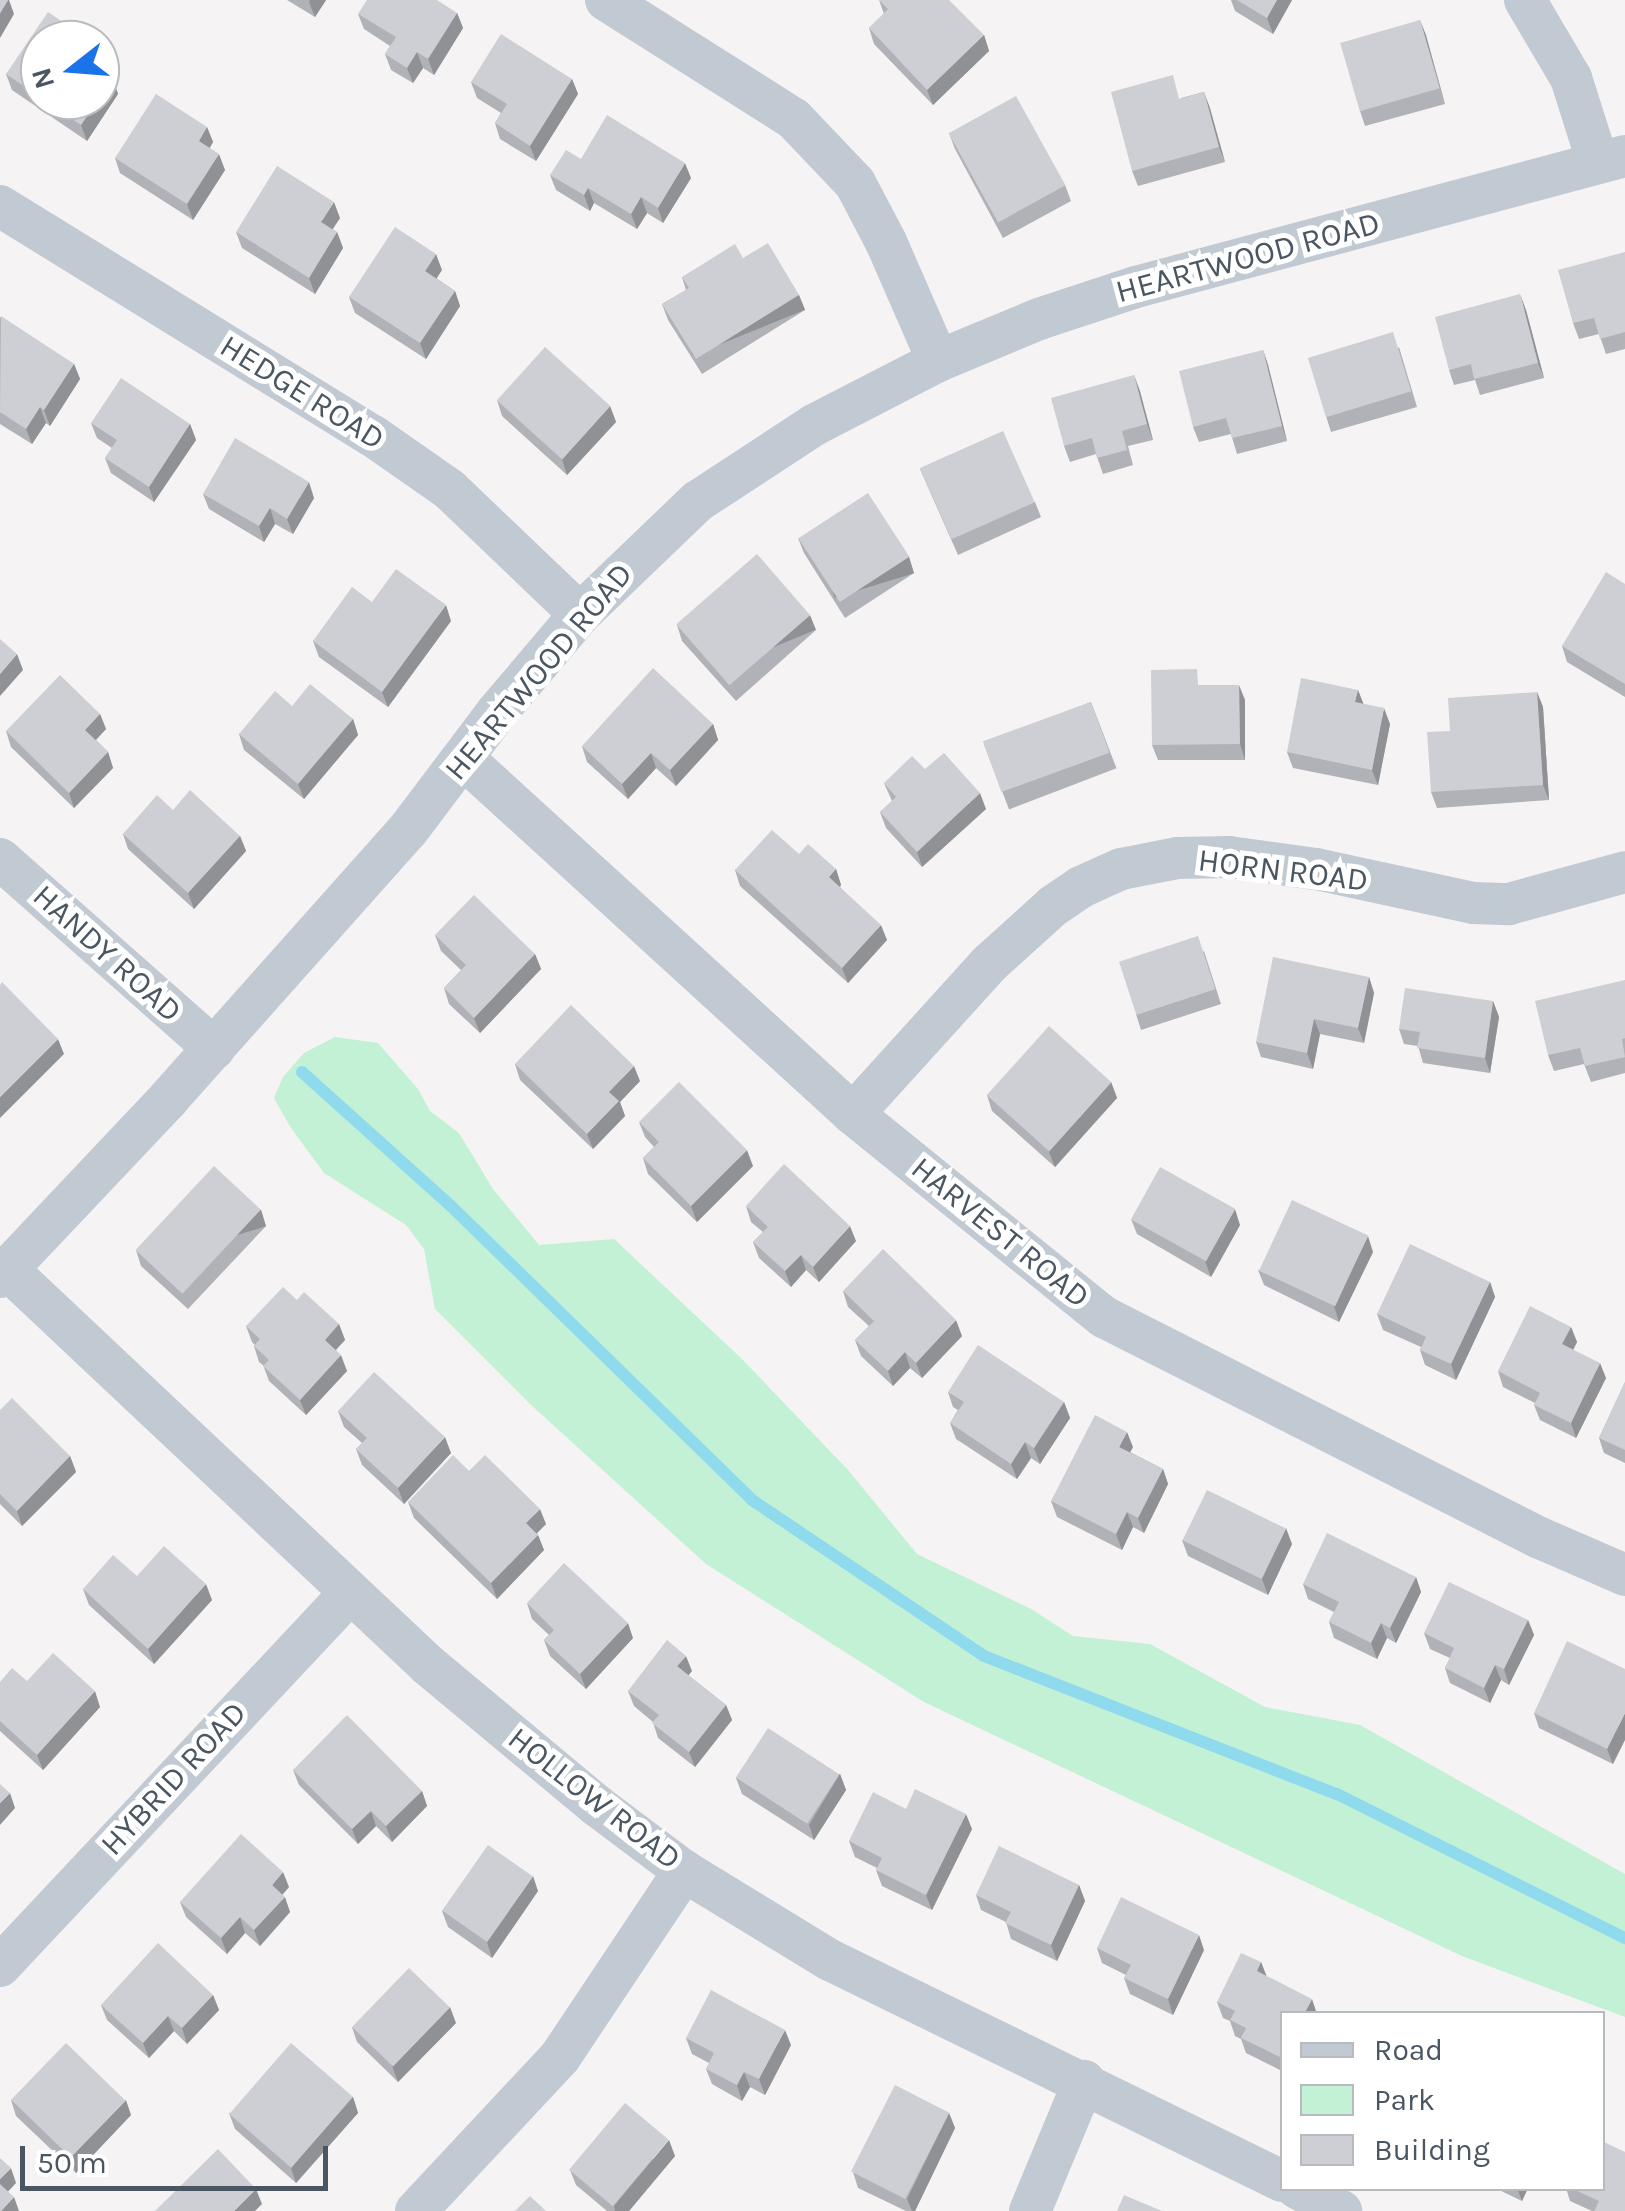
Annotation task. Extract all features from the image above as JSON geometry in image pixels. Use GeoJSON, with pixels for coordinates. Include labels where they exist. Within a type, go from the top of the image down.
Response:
{"type":"FeatureCollection","features":[{"type":"Feature","properties":{"kind":"street"},"geometry":{"type":"LineString","coordinates":[[606,0],[794,119],[854,183],[886,242],[938,361]]}},
{"type":"Feature","properties":{"kind":"street"},"geometry":{"type":"LineString","coordinates":[[1525,0],[1571,78],[1611,159]]}},
{"type":"Feature","properties":{"kind":"street","name":"HEARTWOOD ROAD"},"geometry":{"type":"LineString","coordinates":[[4,1273],[214,1048],[408,830],[580,614],[698,502],[814,425],[938,361],[1039,319],[1136,286],[1611,159]]}},
{"type":"Feature","properties":{"kind":"street","name":"HEDGE ROAD"},"geometry":{"type":"LineString","coordinates":[[0,206],[374,436],[449,489],[580,614]]}},
{"type":"Feature","properties":{"kind":"street","name":"HARVEST ROAD"},"geometry":{"type":"LineString","coordinates":[[464,759],[854,1114],[991,1230],[1134,1336],[1625,1576]]}},
{"type":"Feature","properties":{"kind":"street","name":"HORN ROAD"},"geometry":{"type":"LineString","coordinates":[[854,1114],[990,963],[1054,906],[1121,869],[1176,858],[1229,857],[1316,869],[1473,904],[1510,904],[1625,872]]}},
{"type":"Feature","properties":{"kind":"street","name":"HANDY ROAD"},"geometry":{"type":"LineString","coordinates":[[0,859],[214,1048]]}},
{"type":"Feature","properties":{"kind":"street","name":"HOLLOW ROAD"},"geometry":{"type":"LineString","coordinates":[[4,1273],[350,1593],[581,1792],[684,1870],[830,1960],[1280,2180]]}},
{"type":"Feature","properties":{"kind":"street","name":"HYBRID ROAD"},"geometry":{"type":"LineString","coordinates":[[0,1966],[350,1593]]}},
{"type":"Feature","properties":{"kind":"street"},"geometry":{"type":"LineString","coordinates":[[416,2211],[560,2057],[684,1870]]}},
{"type":"Feature","properties":{"kind":"street"},"geometry":{"type":"LineString","coordinates":[[1030,2211],[1084,2081]]}},
{"type":"Feature","properties":{"kind":"street"},"geometry":{"type":"LineString","coordinates":[[1303,2191],[1341,2211]]}},
{"type":"Feature","properties":{"kind":"green space"},"geometry":{"type":"Polygon","coordinates":[[[335,1037],[378,1043],[418,1089],[430,1111],[459,1133],[493,1189],[539,1245],[614,1239],[741,1358],[848,1470],[917,1554],[1031,1609],[1073,1636],[1150,1644],[1265,1707],[1360,1725],[1625,1874],[1625,2017],[1462,1956],[924,1702],[706,1564],[530,1404],[435,1309],[424,1249],[406,1225],[324,1173],[291,1128],[274,1098],[283,1077],[304,1053],[335,1037]]]}},
{"type":"Feature","properties":{"kind":"building"},"geometry":{"type":"Polygon","coordinates":[[[367,0],[437,0],[457,13],[428,59],[417,52],[407,68],[385,54],[396,37],[358,14],[367,0]]]}},
{"type":"Feature","properties":{"kind":"building"},"geometry":{"type":"Polygon","coordinates":[[[879,0],[949,0],[984,35],[927,90],[869,28],[888,9],[879,0]]]}},
{"type":"Feature","properties":{"kind":"building"},"geometry":{"type":"Polygon","coordinates":[[[1237,0],[1277,0],[1267,18],[1237,0]]]}},
{"type":"Feature","properties":{"kind":"building"},"geometry":{"type":"Polygon","coordinates":[[[48,12],[60,20],[43,20],[48,12]]]}},
{"type":"Feature","properties":{"kind":"building"},"geometry":{"type":"Polygon","coordinates":[[[1420,20],[1440,88],[1360,111],[1340,43],[1420,20]]]}},
{"type":"Feature","properties":{"kind":"building"},"geometry":{"type":"Polygon","coordinates":[[[501,34],[572,79],[530,146],[495,123],[507,104],[471,82],[501,34]]]}},
{"type":"Feature","properties":{"kind":"building"},"geometry":{"type":"Polygon","coordinates":[[[20,53],[20,83],[6,74],[20,53]]]}},
{"type":"Feature","properties":{"kind":"building"},"geometry":{"type":"Polygon","coordinates":[[[1173,75],[1179,99],[1204,92],[1219,147],[1132,171],[1111,92],[1173,75]]]}},
{"type":"Feature","properties":{"kind":"building"},"geometry":{"type":"Polygon","coordinates":[[[156,94],[207,127],[199,141],[219,154],[187,204],[115,158],[156,94]]]}},
{"type":"Feature","properties":{"kind":"building"},"geometry":{"type":"Polygon","coordinates":[[[1016,96],[1065,185],[998,223],[949,133],[1016,96]]]}},
{"type":"Feature","properties":{"kind":"building"},"geometry":{"type":"Polygon","coordinates":[[[607,115],[685,163],[658,208],[641,197],[631,214],[588,188],[584,195],[550,175],[566,150],[581,159],[607,115]]]}},
{"type":"Feature","properties":{"kind":"building"},"geometry":{"type":"Polygon","coordinates":[[[277,166],[334,202],[321,222],[337,232],[309,278],[236,232],[277,166]]]}},
{"type":"Feature","properties":{"kind":"building"},"geometry":{"type":"Polygon","coordinates":[[[395,227],[436,254],[425,271],[455,291],[420,343],[349,297],[395,227]]]}},
{"type":"Feature","properties":{"kind":"building"},"geometry":{"type":"Polygon","coordinates":[[[768,243],[799,295],[696,359],[662,304],[689,288],[682,277],[735,244],[743,258],[768,243]]]}},
{"type":"Feature","properties":{"kind":"building"},"geometry":{"type":"Polygon","coordinates":[[[1625,252],[1625,332],[1600,339],[1594,318],[1573,323],[1558,270],[1625,252]]]}},
{"type":"Feature","properties":{"kind":"building"},"geometry":{"type":"Polygon","coordinates":[[[1520,294],[1538,363],[1474,379],[1471,364],[1449,370],[1435,317],[1520,294]]]}},
{"type":"Feature","properties":{"kind":"building"},"geometry":{"type":"Polygon","coordinates":[[[1,316],[74,364],[44,410],[40,407],[26,429],[0,412],[1,316]]]}},
{"type":"Feature","properties":{"kind":"building"},"geometry":{"type":"Polygon","coordinates":[[[1393,332],[1411,391],[1326,417],[1308,358],[1393,332]]]}},
{"type":"Feature","properties":{"kind":"building"},"geometry":{"type":"Polygon","coordinates":[[[545,347],[610,406],[562,459],[497,401],[545,347]]]}},
{"type":"Feature","properties":{"kind":"building"},"geometry":{"type":"Polygon","coordinates":[[[1263,350],[1282,426],[1232,438],[1226,418],[1193,427],[1179,371],[1263,350]]]}},
{"type":"Feature","properties":{"kind":"building"},"geometry":{"type":"Polygon","coordinates":[[[1134,375],[1147,424],[1122,431],[1127,450],[1097,458],[1092,438],[1064,446],[1051,398],[1134,375]]]}},
{"type":"Feature","properties":{"kind":"building"},"geometry":{"type":"Polygon","coordinates":[[[121,378],[190,424],[149,487],[105,458],[117,440],[91,423],[121,378]]]}},
{"type":"Feature","properties":{"kind":"building"},"geometry":{"type":"Polygon","coordinates":[[[1003,431],[1035,502],[952,539],[920,468],[1003,431]]]}},
{"type":"Feature","properties":{"kind":"building"},"geometry":{"type":"Polygon","coordinates":[[[235,438],[309,482],[287,519],[270,508],[259,526],[203,494],[235,438]]]}},
{"type":"Feature","properties":{"kind":"building"},"geometry":{"type":"Polygon","coordinates":[[[868,493],[909,557],[840,602],[798,538],[868,493]]]}},
{"type":"Feature","properties":{"kind":"building"},"geometry":{"type":"Polygon","coordinates":[[[757,554],[810,615],[729,685],[676,624],[757,554]]]}},
{"type":"Feature","properties":{"kind":"building"},"geometry":{"type":"Polygon","coordinates":[[[396,569],[446,605],[382,692],[313,641],[352,587],[372,602],[396,569]]]}},
{"type":"Feature","properties":{"kind":"building"},"geometry":{"type":"Polygon","coordinates":[[[1606,572],[1625,584],[1625,684],[1562,646],[1606,572]]]}},
{"type":"Feature","properties":{"kind":"building"},"geometry":{"type":"Polygon","coordinates":[[[0,639],[17,654],[0,674],[0,639]]]}},
{"type":"Feature","properties":{"kind":"building"},"geometry":{"type":"Polygon","coordinates":[[[653,668],[713,724],[670,770],[651,753],[622,784],[582,746],[653,668]]]}},
{"type":"Feature","properties":{"kind":"building"},"geometry":{"type":"Polygon","coordinates":[[[1197,669],[1198,685],[1239,685],[1240,744],[1152,745],[1151,670],[1197,669]]]}},
{"type":"Feature","properties":{"kind":"building"},"geometry":{"type":"Polygon","coordinates":[[[60,675],[100,714],[85,730],[108,752],[69,793],[6,731],[60,675]]]}},
{"type":"Feature","properties":{"kind":"building"},"geometry":{"type":"Polygon","coordinates":[[[1301,678],[1358,690],[1355,702],[1384,708],[1372,770],[1287,752],[1301,678]]]}},
{"type":"Feature","properties":{"kind":"building"},"geometry":{"type":"Polygon","coordinates":[[[310,684],[353,719],[298,784],[239,734],[275,691],[292,706],[310,684]]]}},
{"type":"Feature","properties":{"kind":"building"},"geometry":{"type":"Polygon","coordinates":[[[1537,692],[1543,785],[1431,792],[1427,732],[1450,731],[1448,698],[1537,692]]]}},
{"type":"Feature","properties":{"kind":"building"},"geometry":{"type":"Polygon","coordinates":[[[1091,702],[1109,753],[1001,792],[983,741],[1091,702]]]}},
{"type":"Feature","properties":{"kind":"building"},"geometry":{"type":"Polygon","coordinates":[[[944,753],[980,793],[917,852],[880,812],[896,797],[884,783],[912,756],[925,769],[944,753]]]}},
{"type":"Feature","properties":{"kind":"building"},"geometry":{"type":"Polygon","coordinates":[[[190,790],[240,836],[188,893],[123,834],[157,795],[173,810],[190,790]]]}},
{"type":"Feature","properties":{"kind":"building"},"geometry":{"type":"Polygon","coordinates":[[[772,830],[799,854],[808,844],[836,869],[829,877],[881,925],[842,968],[735,870],[772,830]]]}},
{"type":"Feature","properties":{"kind":"building"},"geometry":{"type":"Polygon","coordinates":[[[474,895],[535,954],[474,1018],[444,988],[466,965],[435,935],[474,895]]]}},
{"type":"Feature","properties":{"kind":"building"},"geometry":{"type":"Polygon","coordinates":[[[1198,936],[1215,989],[1136,1015],[1119,962],[1198,936]]]}},
{"type":"Feature","properties":{"kind":"building"},"geometry":{"type":"Polygon","coordinates":[[[1273,957],[1369,977],[1358,1028],[1314,1019],[1307,1053],[1256,1042],[1273,957]]]}},
{"type":"Feature","properties":{"kind":"building"},"geometry":{"type":"Polygon","coordinates":[[[1625,980],[1625,1057],[1585,1066],[1580,1048],[1548,1055],[1535,1001],[1625,980]]]}},
{"type":"Feature","properties":{"kind":"building"},"geometry":{"type":"Polygon","coordinates":[[[2,982],[58,1039],[0,1097],[0,985],[2,982]]]}},
{"type":"Feature","properties":{"kind":"building"},"geometry":{"type":"Polygon","coordinates":[[[1405,988],[1493,1001],[1485,1058],[1417,1048],[1420,1032],[1399,1029],[1405,988]]]}},
{"type":"Feature","properties":{"kind":"building"},"geometry":{"type":"Polygon","coordinates":[[[571,1005],[634,1066],[609,1092],[619,1101],[587,1134],[515,1064],[571,1005]]]}},
{"type":"Feature","properties":{"kind":"building"},"geometry":{"type":"Polygon","coordinates":[[[1049,1026],[1111,1082],[1049,1151],[987,1095],[1049,1026]]]}},
{"type":"Feature","properties":{"kind":"building"},"geometry":{"type":"Polygon","coordinates":[[[679,1082],[747,1150],[691,1206],[643,1158],[659,1142],[639,1122],[679,1082]]]}},
{"type":"Feature","properties":{"kind":"building"},"geometry":{"type":"Polygon","coordinates":[[[784,1164],[850,1226],[813,1267],[801,1255],[785,1271],[753,1242],[768,1227],[746,1206],[784,1164]]]}},
{"type":"Feature","properties":{"kind":"building"},"geometry":{"type":"Polygon","coordinates":[[[214,1166],[261,1210],[182,1294],[136,1250],[214,1166]]]}},
{"type":"Feature","properties":{"kind":"building"},"geometry":{"type":"Polygon","coordinates":[[[1160,1167],[1235,1209],[1206,1261],[1131,1219],[1160,1167]]]}},
{"type":"Feature","properties":{"kind":"building"},"geometry":{"type":"Polygon","coordinates":[[[1292,1200],[1368,1235],[1335,1306],[1259,1271],[1292,1200]]]}},
{"type":"Feature","properties":{"kind":"building"},"geometry":{"type":"Polygon","coordinates":[[[1410,1244],[1490,1282],[1451,1364],[1420,1350],[1426,1337],[1377,1314],[1410,1244]]]}},
{"type":"Feature","properties":{"kind":"building"},"geometry":{"type":"Polygon","coordinates":[[[883,1249],[956,1320],[916,1363],[905,1352],[888,1371],[855,1340],[874,1321],[843,1291],[883,1249]]]}},
{"type":"Feature","properties":{"kind":"building"},"geometry":{"type":"Polygon","coordinates":[[[283,1287],[297,1300],[304,1292],[339,1324],[325,1340],[341,1355],[300,1400],[263,1366],[269,1360],[254,1346],[260,1339],[246,1326],[283,1287]]]}},
{"type":"Feature","properties":{"kind":"building"},"geometry":{"type":"Polygon","coordinates":[[[1530,1306],[1571,1327],[1562,1344],[1600,1363],[1571,1423],[1534,1405],[1540,1393],[1498,1371],[1530,1306]]]}},
{"type":"Feature","properties":{"kind":"building"},"geometry":{"type":"Polygon","coordinates":[[[978,1345],[1064,1402],[1034,1448],[1025,1442],[1011,1464],[950,1423],[964,1402],[948,1392],[978,1345]]]}},
{"type":"Feature","properties":{"kind":"building"},"geometry":{"type":"Polygon","coordinates":[[[374,1372],[445,1437],[398,1488],[356,1449],[367,1438],[338,1411],[374,1372]]]}},
{"type":"Feature","properties":{"kind":"building"},"geometry":{"type":"Polygon","coordinates":[[[1625,1382],[1625,1450],[1599,1438],[1625,1382]]]}},
{"type":"Feature","properties":{"kind":"building"},"geometry":{"type":"Polygon","coordinates":[[[12,1398],[70,1456],[17,1511],[0,1494],[0,1410],[12,1398]]]}},
{"type":"Feature","properties":{"kind":"building"},"geometry":{"type":"Polygon","coordinates":[[[1095,1415],[1127,1432],[1119,1447],[1163,1469],[1138,1518],[1127,1512],[1116,1534],[1051,1501],[1095,1415]]]}},
{"type":"Feature","properties":{"kind":"building"},"geometry":{"type":"Polygon","coordinates":[[[453,1455],[469,1471],[485,1455],[540,1509],[526,1523],[538,1535],[491,1583],[408,1502],[453,1455]]]}},
{"type":"Feature","properties":{"kind":"building"},"geometry":{"type":"Polygon","coordinates":[[[1207,1490],[1286,1529],[1262,1579],[1182,1540],[1207,1490]]]}},
{"type":"Feature","properties":{"kind":"building"},"geometry":{"type":"Polygon","coordinates":[[[1327,1533],[1416,1577],[1390,1628],[1381,1623],[1371,1643],[1329,1622],[1339,1602],[1303,1584],[1327,1533]]]}},
{"type":"Feature","properties":{"kind":"building"},"geometry":{"type":"Polygon","coordinates":[[[164,1546],[206,1584],[148,1649],[83,1589],[113,1555],[137,1576],[164,1546]]]}},
{"type":"Feature","properties":{"kind":"building"},"geometry":{"type":"Polygon","coordinates":[[[564,1563],[628,1623],[580,1674],[544,1640],[554,1630],[527,1603],[564,1563]]]}},
{"type":"Feature","properties":{"kind":"building"},"geometry":{"type":"Polygon","coordinates":[[[1449,1582],[1528,1620],[1504,1669],[1495,1665],[1484,1688],[1445,1668],[1454,1648],[1424,1633],[1449,1582]]]}},
{"type":"Feature","properties":{"kind":"building"},"geometry":{"type":"Polygon","coordinates":[[[667,1640],[686,1656],[677,1666],[726,1705],[689,1752],[652,1723],[659,1715],[628,1691],[667,1640]]]}},
{"type":"Feature","properties":{"kind":"building"},"geometry":{"type":"Polygon","coordinates":[[[1567,1641],[1625,1669],[1625,1713],[1607,1749],[1534,1713],[1567,1641]]]}},
{"type":"Feature","properties":{"kind":"building"},"geometry":{"type":"Polygon","coordinates":[[[53,1653],[95,1691],[37,1755],[0,1721],[0,1682],[12,1668],[27,1681],[53,1653]]]}},
{"type":"Feature","properties":{"kind":"building"},"geometry":{"type":"Polygon","coordinates":[[[347,1715],[422,1791],[386,1826],[371,1811],[352,1829],[293,1770],[347,1715]]]}},
{"type":"Feature","properties":{"kind":"building"},"geometry":{"type":"Polygon","coordinates":[[[768,1728],[839,1774],[807,1824],[736,1777],[768,1728]]]}},
{"type":"Feature","properties":{"kind":"building"},"geometry":{"type":"Polygon","coordinates":[[[0,1784],[10,1793],[0,1803],[0,1784]]]}},
{"type":"Feature","properties":{"kind":"building"},"geometry":{"type":"Polygon","coordinates":[[[915,1789],[966,1814],[926,1895],[876,1870],[882,1858],[849,1841],[873,1792],[906,1809],[915,1789]]]}},
{"type":"Feature","properties":{"kind":"building"},"geometry":{"type":"Polygon","coordinates":[[[241,1834],[283,1872],[272,1885],[285,1897],[254,1930],[240,1917],[221,1938],[180,1902],[241,1834]]]}},
{"type":"Feature","properties":{"kind":"building"},"geometry":{"type":"Polygon","coordinates":[[[488,1845],[533,1877],[487,1942],[442,1911],[488,1845]]]}},
{"type":"Feature","properties":{"kind":"building"},"geometry":{"type":"Polygon","coordinates":[[[999,1846],[1079,1885],[1051,1945],[1005,1923],[1011,1912],[976,1895],[999,1846]]]}},
{"type":"Feature","properties":{"kind":"building"},"geometry":{"type":"Polygon","coordinates":[[[1121,1897],[1199,1935],[1168,1999],[1124,1978],[1131,1965],[1097,1948],[1121,1897]]]}},
{"type":"Feature","properties":{"kind":"building"},"geometry":{"type":"Polygon","coordinates":[[[158,1943],[213,1995],[182,2028],[168,2016],[143,2043],[101,2005],[158,1943]]]}},
{"type":"Feature","properties":{"kind":"building"},"geometry":{"type":"Polygon","coordinates":[[[1241,1953],[1261,1962],[1257,1971],[1312,1999],[1306,2011],[1280,2011],[1280,2057],[1241,2038],[1246,2028],[1230,2020],[1235,2011],[1217,2002],[1241,1953]]]}},
{"type":"Feature","properties":{"kind":"building"},"geometry":{"type":"Polygon","coordinates":[[[409,1968],[450,2008],[393,2067],[352,2027],[409,1968]]]}},
{"type":"Feature","properties":{"kind":"building"},"geometry":{"type":"Polygon","coordinates":[[[711,1990],[785,2030],[759,2079],[744,2072],[737,2085],[706,2069],[714,2053],[686,2038],[711,1990]]]}},
{"type":"Feature","properties":{"kind":"building"},"geometry":{"type":"Polygon","coordinates":[[[66,2043],[126,2101],[71,2157],[11,2100],[66,2043]]]}},
{"type":"Feature","properties":{"kind":"building"},"geometry":{"type":"Polygon","coordinates":[[[291,2043],[353,2097],[291,2168],[229,2114],[291,2043]]]}},
{"type":"Feature","properties":{"kind":"building"},"geometry":{"type":"Polygon","coordinates":[[[895,2085],[949,2113],[905,2199],[851,2171],[895,2085]]]}},
{"type":"Feature","properties":{"kind":"building"},"geometry":{"type":"Polygon","coordinates":[[[625,2103],[669,2140],[613,2206],[569,2170],[625,2103]]]}},
{"type":"Feature","properties":{"kind":"building"},"geometry":{"type":"Polygon","coordinates":[[[1605,2142],[1625,2152],[1625,2211],[1594,2211],[1599,2201],[1577,2191],[1605,2191],[1605,2142]]]}},
{"type":"Feature","properties":{"kind":"building"},"geometry":{"type":"Polygon","coordinates":[[[218,2149],[256,2189],[234,2211],[155,2211],[218,2149]]]}},
{"type":"Feature","properties":{"kind":"building"},"geometry":{"type":"Polygon","coordinates":[[[0,2158],[11,2168],[0,2179],[0,2158]]]}},
{"type":"Feature","properties":{"kind":"building"},"geometry":{"type":"Polygon","coordinates":[[[0,2184],[14,2197],[1,2211],[0,2211],[0,2184]]]}},
{"type":"Feature","properties":{"kind":"building"},"geometry":{"type":"Polygon","coordinates":[[[1124,2195],[1162,2211],[1117,2211],[1124,2195]]]}},
{"type":"Feature","properties":{"kind":"building"},"geometry":{"type":"Polygon","coordinates":[[[530,2196],[546,2211],[515,2211],[530,2196]]]}},
{"type":"Feature","properties":{"kind":"waterway"},"geometry":{"type":"LineString","coordinates":[[302,1072],[451,1206],[752,1500],[984,1656],[1337,1794],[1625,1938]]}}]}
